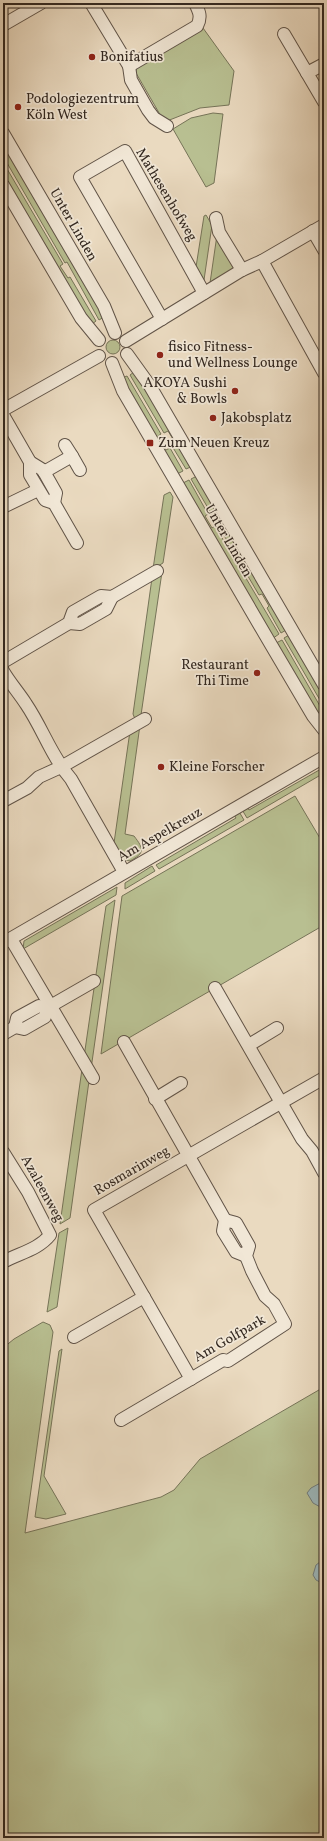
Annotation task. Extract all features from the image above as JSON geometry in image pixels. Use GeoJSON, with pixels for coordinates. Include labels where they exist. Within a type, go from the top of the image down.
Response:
{"type":"FeatureCollection","features":[{"type":"Feature","properties":{"kind":"street"},"geometry":{"type":"LineString","coordinates":[[3,25],[41,3]]}},
{"type":"Feature","properties":{"kind":"street"},"geometry":{"type":"LineString","coordinates":[[90,3],[129,66],[131,80],[148,110],[154,118],[167,126]]}},
{"type":"Feature","properties":{"kind":"street"},"geometry":{"type":"LineString","coordinates":[[129,66],[197,26],[200,20],[199,10],[194,3]]}},
{"type":"Feature","properties":{"kind":"street"},"geometry":{"type":"LineString","coordinates":[[284,34],[324,102]]}},
{"type":"Feature","properties":{"kind":"street"},"geometry":{"type":"LineString","coordinates":[[307,74],[324,64]]}},
{"type":"Feature","properties":{"kind":"street","name":"Unter Linden"},"geometry":{"type":"LineString","coordinates":[[3,133],[104,306],[115,332]]}},
{"type":"Feature","properties":{"kind":"street","name":"Mathesenhofweg"},"geometry":{"type":"LineString","coordinates":[[162,319],[80,177],[125,152],[204,293]]}},
{"type":"Feature","properties":{"kind":"street"},"geometry":{"type":"LineString","coordinates":[[3,186],[81,318],[99,340]]}},
{"type":"Feature","properties":{"kind":"street","name":"Mathesenhofweg"},"geometry":{"type":"LineString","coordinates":[[216,218],[219,232],[242,270]]}},
{"type":"Feature","properties":{"kind":"street"},"geometry":{"type":"LineString","coordinates":[[126,341],[242,270],[262,261],[324,225]]}},
{"type":"Feature","properties":{"kind":"street"},"geometry":{"type":"LineString","coordinates":[[313,231],[324,250]]}},
{"type":"Feature","properties":{"kind":"street"},"geometry":{"type":"LineString","coordinates":[[262,261],[324,374]]}},
{"type":"Feature","properties":{"kind":"street"},"geometry":{"type":"LineString","coordinates":[[115,332],[124,337],[126,341],[127,354],[120,362],[112,363],[105,361],[100,356],[97,348],[99,340],[106,334],[115,332]]}},
{"type":"Feature","properties":{"kind":"street","name":"Unter Linden"},"geometry":{"type":"LineString","coordinates":[[127,354],[150,386],[324,685]]}},
{"type":"Feature","properties":{"kind":"street"},"geometry":{"type":"LineString","coordinates":[[3,410],[100,356]]}},
{"type":"Feature","properties":{"kind":"street","name":"Unter Linden"},"geometry":{"type":"LineString","coordinates":[[112,363],[123,391],[313,716],[324,730]]}},
{"type":"Feature","properties":{"kind":"street"},"geometry":{"type":"LineString","coordinates":[[3,415],[30,462],[44,472],[56,493],[54,503],[77,543]]}},
{"type":"Feature","properties":{"kind":"street"},"geometry":{"type":"LineString","coordinates":[[65,445],[80,470]]}},
{"type":"Feature","properties":{"kind":"street"},"geometry":{"type":"LineString","coordinates":[[44,472],[72,456]]}},
{"type":"Feature","properties":{"kind":"street"},"geometry":{"type":"LineString","coordinates":[[30,462],[30,475],[38,490],[44,500],[54,503]]}},
{"type":"Feature","properties":{"kind":"street"},"geometry":{"type":"LineString","coordinates":[[3,507],[38,490]]}},
{"type":"Feature","properties":{"kind":"street"},"geometry":{"type":"LineString","coordinates":[[3,662],[69,622],[72,612],[101,596],[112,597],[157,571]]}},
{"type":"Feature","properties":{"kind":"street"},"geometry":{"type":"LineString","coordinates":[[3,671],[26,704],[61,767],[71,779],[124,872]]}},
{"type":"Feature","properties":{"kind":"street"},"geometry":{"type":"LineString","coordinates":[[3,801],[27,788],[39,777],[61,767],[145,719]]}},
{"type":"Feature","properties":{"kind":"street","name":"Am Aspelkreuz"},"geometry":{"type":"LineString","coordinates":[[93,1078],[7,941],[324,757]]}},
{"type":"Feature","properties":{"kind":"street"},"geometry":{"type":"LineString","coordinates":[[3,1034],[15,1027],[17,1018],[39,1006],[48,1008],[94,981]]}},
{"type":"Feature","properties":{"kind":"street"},"geometry":{"type":"LineString","coordinates":[[215,988],[302,1139],[312,1150],[324,1173]]}},
{"type":"Feature","properties":{"kind":"street"},"geometry":{"type":"LineString","coordinates":[[249,1045],[277,1028]]}},
{"type":"Feature","properties":{"kind":"street","name":"Rosmarinweg"},"geometry":{"type":"LineString","coordinates":[[124,1042],[188,1156]]}},
{"type":"Feature","properties":{"kind":"street","name":"Rosmarinweg"},"geometry":{"type":"LineString","coordinates":[[192,1379],[94,1210],[324,1078]]}},
{"type":"Feature","properties":{"kind":"street"},"geometry":{"type":"LineString","coordinates":[[155,1099],[181,1083]]}},
{"type":"Feature","properties":{"kind":"street","name":"Azaleenweg"},"geometry":{"type":"LineString","coordinates":[[3,1152],[24,1185],[50,1235],[45,1241],[30,1251],[3,1262]]}},
{"type":"Feature","properties":{"kind":"street","name":"Am Golfpark"},"geometry":{"type":"LineString","coordinates":[[121,1420],[223,1360],[228,1361],[234,1358],[285,1324],[274,1304],[265,1296],[252,1271],[246,1256],[249,1246],[236,1224],[225,1220],[188,1156]]}},
{"type":"Feature","properties":{"kind":"street"},"geometry":{"type":"LineString","coordinates":[[74,1337],[144,1297]]}},
{"type":"Feature","properties":{"kind":"green space"},"geometry":{"type":"Polygon","coordinates":[[[203,28],[234,71],[229,105],[200,108],[167,121],[166,118],[162,118],[136,73],[136,68],[203,28]]]}},
{"type":"Feature","properties":{"kind":"green space"},"geometry":{"type":"Polygon","coordinates":[[[213,113],[223,114],[214,183],[206,187],[173,129],[191,118],[213,113]]]}},
{"type":"Feature","properties":{"kind":"green space"},"geometry":{"type":"Polygon","coordinates":[[[3,139],[104,317],[99,320],[67,262],[65,263],[3,156],[3,139]]]}},
{"type":"Feature","properties":{"kind":"green space"},"geometry":{"type":"Polygon","coordinates":[[[3,162],[63,264],[60,266],[68,278],[70,277],[96,321],[91,325],[66,286],[3,178],[3,162]]]}},
{"type":"Feature","properties":{"kind":"green space"},"geometry":{"type":"Polygon","coordinates":[[[206,215],[212,225],[204,280],[196,267],[204,216],[206,215]]]}},
{"type":"Feature","properties":{"kind":"green space"},"geometry":{"type":"Polygon","coordinates":[[[217,235],[234,264],[233,270],[210,283],[217,235]]]}},
{"type":"Feature","properties":{"kind":"green space"},"geometry":{"type":"Polygon","coordinates":[[[110,340],[116,340],[120,344],[120,350],[116,354],[110,354],[106,350],[106,344],[110,340]]]}},
{"type":"Feature","properties":{"kind":"green space"},"geometry":{"type":"Polygon","coordinates":[[[134,372],[193,466],[186,469],[172,446],[176,444],[168,431],[164,433],[130,375],[134,372]]]}},
{"type":"Feature","properties":{"kind":"green space"},"geometry":{"type":"Polygon","coordinates":[[[127,376],[161,434],[158,436],[166,450],[170,448],[183,471],[175,475],[122,378],[127,376]]]}},
{"type":"Feature","properties":{"kind":"green space"},"geometry":{"type":"Polygon","coordinates":[[[199,475],[288,629],[281,633],[267,608],[269,606],[262,594],[259,595],[191,479],[199,475]]]}},
{"type":"Feature","properties":{"kind":"green space"},"geometry":{"type":"Polygon","coordinates":[[[189,480],[208,514],[205,516],[212,528],[215,526],[279,634],[272,639],[181,484],[189,480]]]}},
{"type":"Feature","properties":{"kind":"green space"},"geometry":{"type":"Polygon","coordinates":[[[170,492],[173,497],[163,563],[153,569],[164,495],[170,492]]]}},
{"type":"Feature","properties":{"kind":"green space"},"geometry":{"type":"Polygon","coordinates":[[[162,572],[141,715],[135,719],[133,714],[152,578],[162,572]]]}},
{"type":"Feature","properties":{"kind":"green space"},"geometry":{"type":"Polygon","coordinates":[[[291,634],[324,691],[324,707],[284,638],[291,634]]]}},
{"type":"Feature","properties":{"kind":"green space"},"geometry":{"type":"Polygon","coordinates":[[[282,640],[324,713],[323,722],[274,644],[282,640]]]}},
{"type":"Feature","properties":{"kind":"green space"},"geometry":{"type":"Polygon","coordinates":[[[140,725],[125,834],[134,836],[140,844],[141,850],[138,856],[130,861],[124,860],[114,843],[130,731],[140,725]]]}},
{"type":"Feature","properties":{"kind":"green space"},"geometry":{"type":"Polygon","coordinates":[[[321,769],[324,773],[247,818],[241,808],[246,805],[249,810],[321,769]]]}},
{"type":"Feature","properties":{"kind":"green space"},"geometry":{"type":"Polygon","coordinates":[[[295,796],[324,845],[324,925],[101,1054],[122,896],[295,796]]]}},
{"type":"Feature","properties":{"kind":"green space"},"geometry":{"type":"Polygon","coordinates":[[[238,810],[244,820],[159,869],[156,865],[236,818],[233,813],[238,810]]]}},
{"type":"Feature","properties":{"kind":"green space"},"geometry":{"type":"Polygon","coordinates":[[[152,866],[155,871],[125,889],[125,883],[152,866]]]}},
{"type":"Feature","properties":{"kind":"green space"},"geometry":{"type":"Polygon","coordinates":[[[117,887],[116,895],[23,949],[24,941],[117,887]]]}},
{"type":"Feature","properties":{"kind":"green space"},"geometry":{"type":"Polygon","coordinates":[[[115,900],[91,1069],[84,1057],[106,906],[115,900]]]}},
{"type":"Feature","properties":{"kind":"green space"},"geometry":{"type":"Polygon","coordinates":[[[82,1069],[89,1081],[70,1218],[60,1224],[82,1069]]]}},
{"type":"Feature","properties":{"kind":"green space"},"geometry":{"type":"Polygon","coordinates":[[[68,1228],[57,1307],[47,1312],[59,1233],[68,1228]]]}},
{"type":"Feature","properties":{"kind":"green space"},"geometry":{"type":"Polygon","coordinates":[[[43,1322],[50,1325],[53,1332],[25,1533],[161,1497],[174,1490],[200,1459],[324,1387],[324,1838],[3,1838],[3,1348],[14,1339],[43,1322]]]}},
{"type":"Feature","properties":{"kind":"green space"},"geometry":{"type":"Polygon","coordinates":[[[62,1349],[44,1476],[66,1514],[46,1519],[35,1517],[59,1351],[62,1349]]]}},
{"type":"Feature","properties":{"kind":"water"},"geometry":{"type":"Polygon","coordinates":[[[324,1481],[324,1509],[313,1503],[307,1493],[311,1488],[324,1481]]]}},
{"type":"Feature","properties":{"kind":"water"},"geometry":{"type":"Polygon","coordinates":[[[324,1559],[324,1584],[316,1580],[313,1575],[316,1565],[324,1559]]]}},
{"type":"Feature","properties":{"kind":"place","name":"Bonifatius"},"geometry":{"type":"Point","coordinates":[92,57]}},
{"type":"Feature","properties":{"kind":"place","name":"Podologiezentrum Köln West"},"geometry":{"type":"Point","coordinates":[18,107]}},
{"type":"Feature","properties":{"kind":"place","name":"fisico Fitness- und Wellness Lounge"},"geometry":{"type":"Point","coordinates":[160,355]}},
{"type":"Feature","properties":{"kind":"place","name":"AKOYA Sushi & Bowls"},"geometry":{"type":"Point","coordinates":[235,391]}},
{"type":"Feature","properties":{"kind":"place","name":"Jakobsplatz"},"geometry":{"type":"Point","coordinates":[213,418]}},
{"type":"Feature","properties":{"kind":"place","name":"Zum Neuen Kreuz"},"geometry":{"type":"Point","coordinates":[150,443]}},
{"type":"Feature","properties":{"kind":"place","name":"Restaurant Thi Time"},"geometry":{"type":"Point","coordinates":[257,673]}},
{"type":"Feature","properties":{"kind":"place","name":"Kleine Forscher"},"geometry":{"type":"Point","coordinates":[161,767]}}]}
